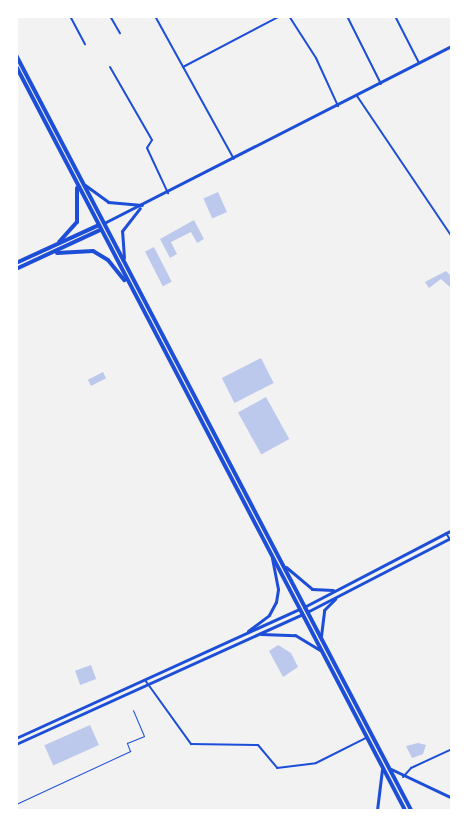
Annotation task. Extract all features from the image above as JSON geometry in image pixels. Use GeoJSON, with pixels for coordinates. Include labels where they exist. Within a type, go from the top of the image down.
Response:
{"type":"FeatureCollection","features":[{"type":"Feature","properties":{"kind":"highway"},"geometry":{"type":"LineString","coordinates":[[16,55],[101,227],[275,557],[304,607],[405,810]]}},
{"type":"Feature","properties":{"kind":"highway"},"geometry":{"type":"LineString","coordinates":[[16,66],[79,183],[79,211],[75,227],[52,251]]}},
{"type":"Feature","properties":{"kind":"highway"},"geometry":{"type":"LineString","coordinates":[[17,269],[101,227]]}},
{"type":"Feature","properties":{"kind":"highway"},"geometry":{"type":"LineString","coordinates":[[16,263],[52,251],[93,251],[108,260],[133,287]]}},
{"type":"Feature","properties":{"kind":"highway"},"geometry":{"type":"LineString","coordinates":[[275,557],[301,615],[369,737]]}},
{"type":"Feature","properties":{"kind":"highway"},"geometry":{"type":"LineString","coordinates":[[384,766],[411,810]]}},
{"type":"Feature","properties":{"kind":"main road"},"geometry":{"type":"LineString","coordinates":[[101,227],[452,46]]}},
{"type":"Feature","properties":{"kind":"main road"},"geometry":{"type":"LineString","coordinates":[[79,183],[108,202],[143,205]]}},
{"type":"Feature","properties":{"kind":"main road"},"geometry":{"type":"LineString","coordinates":[[133,287],[122,252],[121,237],[125,224],[143,205]]}},
{"type":"Feature","properties":{"kind":"main road"},"geometry":{"type":"LineString","coordinates":[[16,738],[304,607],[452,530]]}},
{"type":"Feature","properties":{"kind":"main road"},"geometry":{"type":"LineString","coordinates":[[16,744],[301,615],[450,537]]}},
{"type":"Feature","properties":{"kind":"main road"},"geometry":{"type":"LineString","coordinates":[[275,557],[306,586],[324,591],[341,588]]}},
{"type":"Feature","properties":{"kind":"main road"},"geometry":{"type":"LineString","coordinates":[[239,637],[269,615],[276,602],[278,583],[275,557]]}},
{"type":"Feature","properties":{"kind":"main road"},"geometry":{"type":"LineString","coordinates":[[322,642],[324,610],[344,593]]}},
{"type":"Feature","properties":{"kind":"main road"},"geometry":{"type":"LineString","coordinates":[[256,635],[273,632],[295,635],[320,650]]}},
{"type":"Feature","properties":{"kind":"main road"},"geometry":{"type":"LineString","coordinates":[[377,810],[384,766],[403,777],[452,798]]}},
{"type":"Feature","properties":{"kind":"street"},"geometry":{"type":"LineString","coordinates":[[70,16],[85,44]]}},
{"type":"Feature","properties":{"kind":"street"},"geometry":{"type":"LineString","coordinates":[[110,16],[120,33]]}},
{"type":"Feature","properties":{"kind":"street"},"geometry":{"type":"LineString","coordinates":[[155,16],[234,159]]}},
{"type":"Feature","properties":{"kind":"street"},"geometry":{"type":"LineString","coordinates":[[183,67],[280,16]]}},
{"type":"Feature","properties":{"kind":"street"},"geometry":{"type":"LineString","coordinates":[[289,16],[316,58],[338,106]]}},
{"type":"Feature","properties":{"kind":"street"},"geometry":{"type":"LineString","coordinates":[[347,16],[381,84]]}},
{"type":"Feature","properties":{"kind":"street"},"geometry":{"type":"LineString","coordinates":[[395,16],[419,63]]}},
{"type":"Feature","properties":{"kind":"street"},"geometry":{"type":"LineString","coordinates":[[111,67],[152,140],[147,148],[168,193]]}},
{"type":"Feature","properties":{"kind":"street"},"geometry":{"type":"LineString","coordinates":[[357,96],[452,237]]}},
{"type":"Feature","properties":{"kind":"street"},"geometry":{"type":"LineString","coordinates":[[446,533],[452,543]]}},
{"type":"Feature","properties":{"kind":"street"},"geometry":{"type":"LineString","coordinates":[[145,679],[183,738],[191,744],[258,745],[277,768],[316,763],[369,737]]}},
{"type":"Feature","properties":{"kind":"street"},"geometry":{"type":"LineString","coordinates":[[403,777],[411,768],[452,749]]}},
{"type":"Feature","properties":{"kind":"lane"},"geometry":{"type":"LineString","coordinates":[[16,804],[130,751],[127,743],[144,736],[133,711]]}},
{"type":"Feature","properties":{"kind":"building"},"geometry":{"type":"Polygon","coordinates":[[[218,192],[227,212],[212,219],[203,199],[218,192]]]}},
{"type":"Feature","properties":{"kind":"building"},"geometry":{"type":"Polygon","coordinates":[[[194,220],[204,239],[197,243],[191,232],[171,242],[177,254],[170,258],[160,239],[194,220]]]}},
{"type":"Feature","properties":{"kind":"building"},"geometry":{"type":"Polygon","coordinates":[[[154,247],[172,282],[163,286],[145,252],[154,247]]]}},
{"type":"Feature","properties":{"kind":"building"},"geometry":{"type":"Polygon","coordinates":[[[446,271],[452,277],[452,289],[441,279],[429,288],[425,282],[446,271]]]}},
{"type":"Feature","properties":{"kind":"building"},"geometry":{"type":"Polygon","coordinates":[[[261,358],[274,383],[235,403],[222,378],[261,358]]]}},
{"type":"Feature","properties":{"kind":"building"},"geometry":{"type":"Polygon","coordinates":[[[103,372],[106,378],[91,386],[88,380],[103,372]]]}},
{"type":"Feature","properties":{"kind":"building"},"geometry":{"type":"Polygon","coordinates":[[[266,397],[289,439],[261,454],[238,413],[266,397]]]}},
{"type":"Feature","properties":{"kind":"building"},"geometry":{"type":"Polygon","coordinates":[[[278,645],[291,653],[298,667],[283,677],[269,651],[278,645]]]}},
{"type":"Feature","properties":{"kind":"building"},"geometry":{"type":"Polygon","coordinates":[[[91,665],[96,679],[80,685],[75,671],[91,665]]]}},
{"type":"Feature","properties":{"kind":"building"},"geometry":{"type":"Polygon","coordinates":[[[90,725],[99,745],[53,765],[44,745],[90,725]]]}},
{"type":"Feature","properties":{"kind":"building"},"geometry":{"type":"Polygon","coordinates":[[[418,743],[426,745],[423,754],[412,758],[406,746],[418,743]]]}}]}
